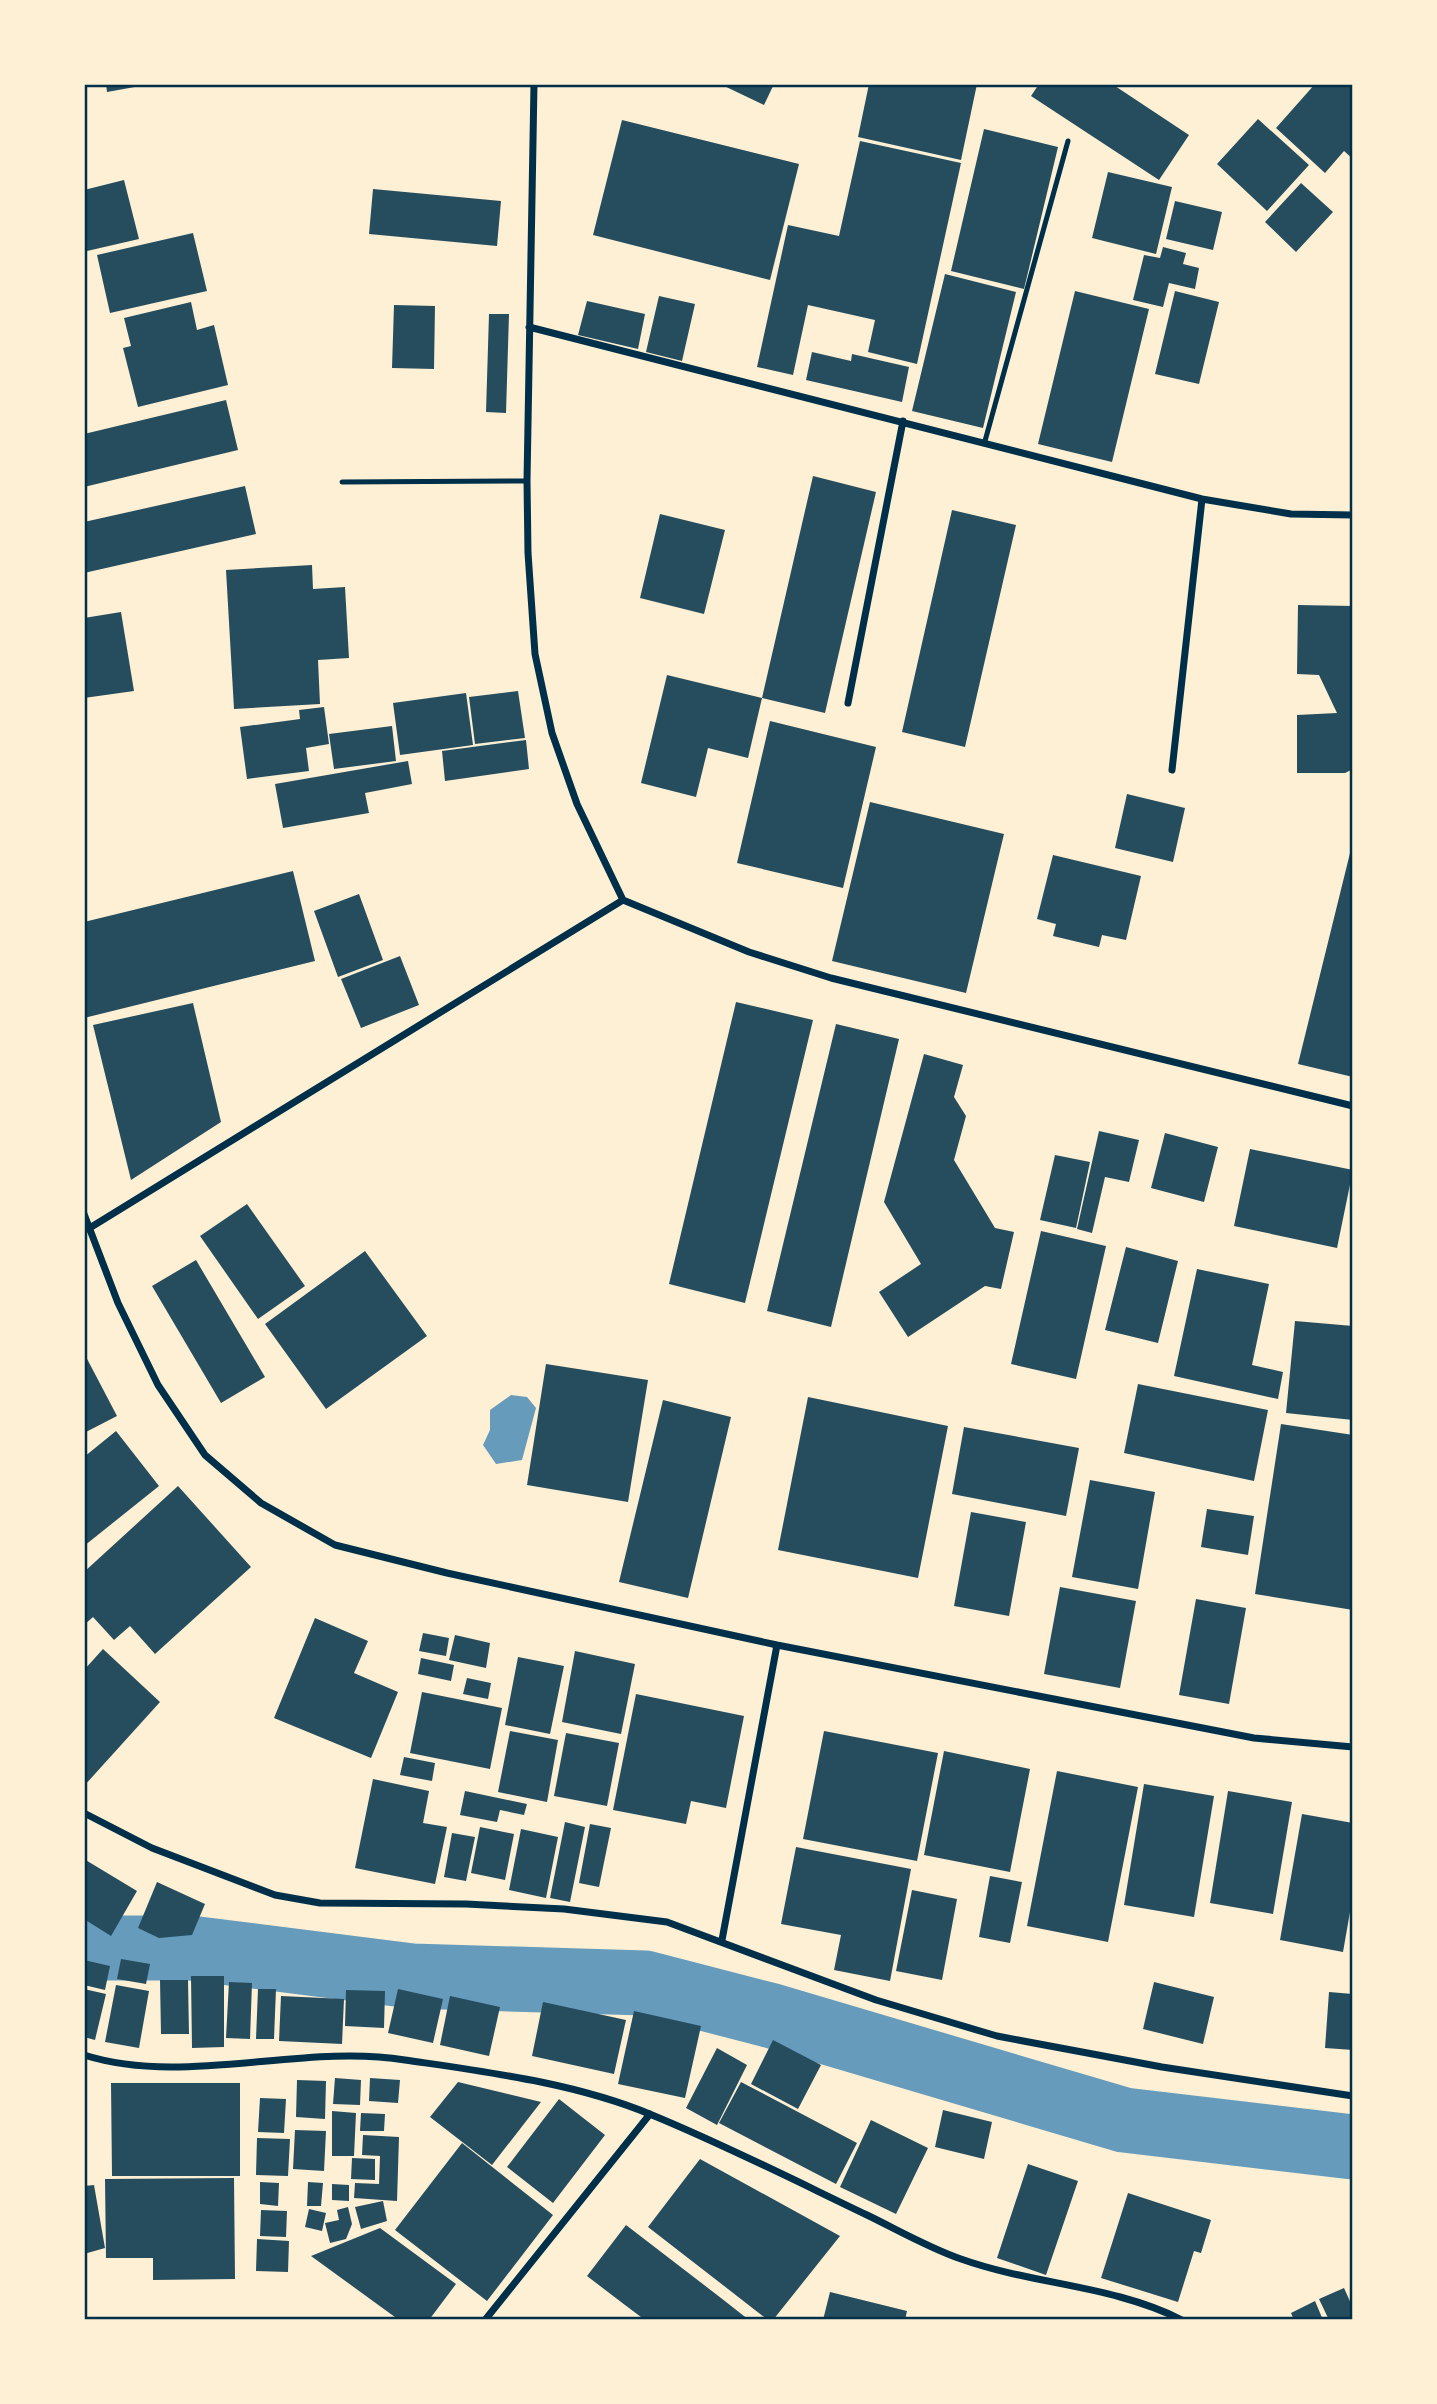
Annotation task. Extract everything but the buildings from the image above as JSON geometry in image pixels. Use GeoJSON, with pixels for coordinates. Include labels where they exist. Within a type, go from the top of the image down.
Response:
{"type":"FeatureCollection","features":[{"type":"Feature","properties":{"kind":"street"},"geometry":{"type":"LineString","coordinates":[[534,84],[527,481],[528,553],[535,654],[552,733],[577,804],[623,900],[736,947],[831,978],[1353,1106]]}},
{"type":"Feature","properties":{"kind":"street"},"geometry":{"type":"LineString","coordinates":[[529,327],[985,441],[1202,499],[1291,513],[1353,515]]}},
{"type":"Feature","properties":{"kind":"street"},"geometry":{"type":"LineString","coordinates":[[848,703],[902,421]]}},
{"type":"Feature","properties":{"kind":"street"},"geometry":{"type":"LineString","coordinates":[[1172,770],[1202,499]]}},
{"type":"Feature","properties":{"kind":"street"},"geometry":{"type":"LineString","coordinates":[[88,1229],[623,900]]}},
{"type":"Feature","properties":{"kind":"street"},"geometry":{"type":"LineString","coordinates":[[84,1214],[118,1303],[158,1385],[205,1455],[261,1503],[335,1545],[447,1573],[777,1645],[1254,1738],[1353,1747]]}},
{"type":"Feature","properties":{"kind":"street"},"geometry":{"type":"LineString","coordinates":[[722,1940],[777,1645]]}},
{"type":"Feature","properties":{"kind":"street"},"geometry":{"type":"LineString","coordinates":[[84,1813],[164,1853],[275,1895],[320,1903],[466,1904],[564,1909],[667,1922],[722,1940],[876,2000],[997,2036],[1162,2067],[1353,2096]]}},
{"type":"Feature","properties":{"kind":"street"},"geometry":{"type":"LineString","coordinates":[[84,2055],[110,2063],[175,2066],[339,2056],[402,2059],[568,2088],[650,2114],[959,2259],[1041,2281],[1118,2294],[1182,2320]]}},
{"type":"Feature","properties":{"kind":"street"},"geometry":{"type":"LineString","coordinates":[[485,2320],[650,2114]]}},
{"type":"Feature","properties":{"kind":"lane"},"geometry":{"type":"LineString","coordinates":[[985,441],[1068,141]]}},
{"type":"Feature","properties":{"kind":"lane"},"geometry":{"type":"LineString","coordinates":[[342,482],[527,481]]}},
{"type":"Feature","properties":{"kind":"water"},"geometry":{"type":"Polygon","coordinates":[[[511,1395],[527,1397],[536,1408],[522,1460],[496,1464],[483,1445],[490,1430],[490,1410],[511,1395]]]}},
{"type":"Feature","properties":{"kind":"waterway"},"geometry":{"type":"LineString","coordinates":[[84,1948],[190,1948],[412,1976],[645,1983],[769,2015],[1124,2120],[1353,2147]]}}]}
